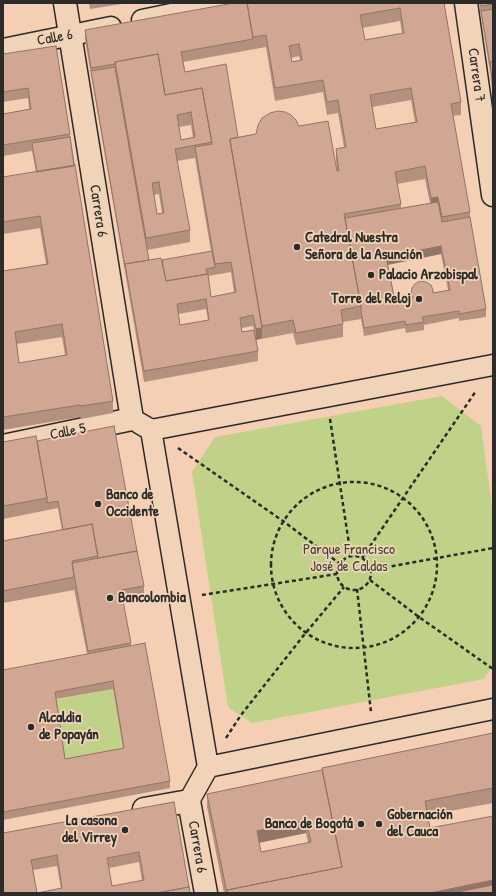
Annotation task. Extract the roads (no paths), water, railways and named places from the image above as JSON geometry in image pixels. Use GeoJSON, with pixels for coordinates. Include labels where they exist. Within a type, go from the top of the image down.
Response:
{"type":"FeatureCollection","features":[{"type":"Feature","properties":{"kind":"street","name":"Carrera 6"},"geometry":{"type":"LineString","coordinates":[[65,3],[142,424]]}},
{"type":"Feature","properties":{"kind":"street","name":"Calle 6"},"geometry":{"type":"LineString","coordinates":[[3,49],[225,3]]}},
{"type":"Feature","properties":{"kind":"street","name":"Carrera 7"},"geometry":{"type":"LineString","coordinates":[[466,3],[493,195]]}},
{"type":"Feature","properties":{"kind":"street"},"geometry":{"type":"LineString","coordinates":[[127,812],[189,801],[208,767],[180,598],[142,424],[327,396],[493,365]]}},
{"type":"Feature","properties":{"kind":"street","name":"Calle 5"},"geometry":{"type":"LineString","coordinates":[[3,446],[142,424]]}},
{"type":"Feature","properties":{"kind":"street"},"geometry":{"type":"LineString","coordinates":[[208,767],[493,709]]}},
{"type":"Feature","properties":{"kind":"street","name":"Carrera 6"},"geometry":{"type":"LineString","coordinates":[[189,801],[206,893]]}},
{"type":"Feature","properties":{"kind":"place","name":"Catedral Nuestra Señora de la Asunción"},"geometry":{"type":"Point","coordinates":[297,247]}},
{"type":"Feature","properties":{"kind":"place","name":"Palacio Arzobispal"},"geometry":{"type":"Point","coordinates":[371,275]}},
{"type":"Feature","properties":{"kind":"place","name":"Torre del Reloj"},"geometry":{"type":"Point","coordinates":[419,299]}},
{"type":"Feature","properties":{"kind":"place","name":"Banco de Occidente"},"geometry":{"type":"Point","coordinates":[98,504]}},
{"type":"Feature","properties":{"kind":"place","name":"Bancolombia"},"geometry":{"type":"Point","coordinates":[110,598]}},
{"type":"Feature","properties":{"kind":"place","name":"Alcaldia de Popayán"},"geometry":{"type":"Point","coordinates":[31,727]}},
{"type":"Feature","properties":{"kind":"place","name":"Banco de Bogotá"},"geometry":{"type":"Point","coordinates":[361,824]}},
{"type":"Feature","properties":{"kind":"place","name":"Gobernación del Cauca"},"geometry":{"type":"Point","coordinates":[379,824]}},
{"type":"Feature","properties":{"kind":"place","name":"La casona del Virrey"},"geometry":{"type":"Point","coordinates":[125,830]}},
{"type":"Feature","properties":{"kind":"park label","name":"Parque Francisco José de Caldas"},"geometry":{"type":"Point","coordinates":[349,558]}}]}
